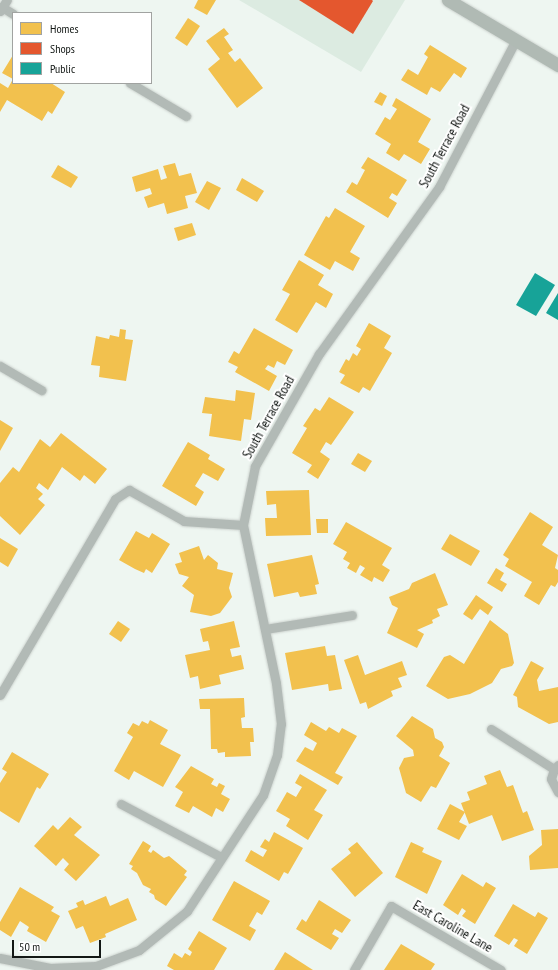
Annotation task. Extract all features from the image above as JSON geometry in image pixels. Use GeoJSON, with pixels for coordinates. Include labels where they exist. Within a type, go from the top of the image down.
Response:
{"type":"FeatureCollection","features":[{"type":"Feature","properties":{"kind":"main road"},"geometry":{"type":"LineString","coordinates":[[448,0],[558,65]]}},
{"type":"Feature","properties":{"kind":"street"},"geometry":{"type":"LineString","coordinates":[[3,6],[12,13]]}},
{"type":"Feature","properties":{"kind":"street","name":"South Terrace Road"},"geometry":{"type":"LineString","coordinates":[[243,525],[255,466],[319,354],[439,187],[516,40]]}},
{"type":"Feature","properties":{"kind":"street"},"geometry":{"type":"LineString","coordinates":[[132,84],[186,116]]}},
{"type":"Feature","properties":{"kind":"street"},"geometry":{"type":"LineString","coordinates":[[0,366],[41,390]]}},
{"type":"Feature","properties":{"kind":"street"},"geometry":{"type":"LineString","coordinates":[[0,695],[115,499],[129,490],[184,521],[243,525],[265,629],[281,724],[277,755],[263,795],[187,911],[138,950],[96,968],[50,968],[0,958]]}},
{"type":"Feature","properties":{"kind":"street"},"geometry":{"type":"LineString","coordinates":[[265,629],[352,615]]}},
{"type":"Feature","properties":{"kind":"street"},"geometry":{"type":"LineString","coordinates":[[491,728],[556,767],[551,779],[558,792]]}},
{"type":"Feature","properties":{"kind":"street"},"geometry":{"type":"LineString","coordinates":[[121,804],[221,857]]}},
{"type":"Feature","properties":{"kind":"street","name":"East Caroline Lane"},"geometry":{"type":"LineString","coordinates":[[354,970],[391,906],[501,970]]}},
{"type":"Feature","properties":{"kind":"shaded area"},"geometry":{"type":"Polygon","coordinates":[[[239,0],[405,0],[361,72],[239,0]]]}},
{"type":"Feature","properties":{"kind":"building: Homes"},"geometry":{"type":"Polygon","coordinates":[[[198,0],[216,0],[207,15],[194,8],[198,0]]]}},
{"type":"Feature","properties":{"kind":"building: Homes"},"geometry":{"type":"Polygon","coordinates":[[[188,18],[200,26],[187,46],[175,38],[188,18]]]}},
{"type":"Feature","properties":{"kind":"building: Homes"},"geometry":{"type":"Polygon","coordinates":[[[224,28],[229,34],[224,37],[233,50],[228,53],[235,62],[240,58],[263,88],[237,108],[208,69],[220,59],[206,41],[224,28]]]}},
{"type":"Feature","properties":{"kind":"building: Homes"},"geometry":{"type":"Polygon","coordinates":[[[430,45],[467,68],[461,78],[454,73],[440,92],[431,87],[427,95],[401,80],[408,69],[418,75],[428,57],[424,54],[430,45]]]}},
{"type":"Feature","properties":{"kind":"building: Homes"},"geometry":{"type":"Polygon","coordinates":[[[12,57],[12,78],[2,73],[12,57]]]}},
{"type":"Feature","properties":{"kind":"building: Homes"},"geometry":{"type":"Polygon","coordinates":[[[12,81],[12,84],[53,84],[65,92],[52,114],[48,111],[42,121],[7,100],[0,112],[0,83],[8,88],[12,81]]]}},
{"type":"Feature","properties":{"kind":"building: Homes"},"geometry":{"type":"Polygon","coordinates":[[[380,92],[387,96],[382,106],[374,102],[380,92]]]}},
{"type":"Feature","properties":{"kind":"building: Homes"},"geometry":{"type":"Polygon","coordinates":[[[396,98],[431,119],[418,142],[430,149],[421,164],[404,154],[399,161],[386,153],[391,144],[375,134],[385,117],[390,120],[397,109],[392,106],[396,98]]]}},
{"type":"Feature","properties":{"kind":"building: Homes"},"geometry":{"type":"Polygon","coordinates":[[[368,157],[407,180],[397,196],[392,193],[389,198],[397,203],[388,218],[346,192],[352,182],[357,185],[365,170],[361,168],[368,157]]]}},
{"type":"Feature","properties":{"kind":"building: Homes"},"geometry":{"type":"Polygon","coordinates":[[[175,163],[179,176],[191,173],[197,193],[185,196],[188,208],[167,214],[164,203],[148,208],[144,197],[152,194],[150,188],[136,192],[132,177],[158,169],[161,180],[167,178],[163,166],[175,163]]]}},
{"type":"Feature","properties":{"kind":"building: Homes"},"geometry":{"type":"Polygon","coordinates":[[[58,165],[78,177],[71,188],[51,177],[58,165]]]}},
{"type":"Feature","properties":{"kind":"building: Homes"},"geometry":{"type":"Polygon","coordinates":[[[242,178],[264,191],[257,202],[236,190],[242,178]]]}},
{"type":"Feature","properties":{"kind":"building: Homes"},"geometry":{"type":"Polygon","coordinates":[[[207,181],[221,188],[209,210],[195,202],[207,181]]]}},
{"type":"Feature","properties":{"kind":"building: Homes"},"geometry":{"type":"Polygon","coordinates":[[[335,208],[365,226],[350,252],[360,258],[353,271],[335,261],[330,270],[304,255],[326,216],[329,218],[335,208]]]}},
{"type":"Feature","properties":{"kind":"building: Homes"},"geometry":{"type":"Polygon","coordinates":[[[192,223],[196,235],[178,241],[174,228],[192,223]]]}},
{"type":"Feature","properties":{"kind":"building: Homes"},"geometry":{"type":"Polygon","coordinates":[[[299,260],[324,275],[318,285],[333,294],[326,308],[316,302],[297,333],[275,320],[290,294],[282,290],[299,260]]]}},
{"type":"Feature","properties":{"kind":"building: Homes"},"geometry":{"type":"Polygon","coordinates":[[[369,323],[391,336],[384,348],[392,353],[370,391],[363,387],[359,393],[340,383],[345,375],[339,372],[346,359],[349,361],[353,353],[357,356],[361,349],[356,346],[369,323]]]}},
{"type":"Feature","properties":{"kind":"building: Homes"},"geometry":{"type":"Polygon","coordinates":[[[254,328],[293,350],[285,365],[277,361],[274,368],[268,365],[265,369],[277,376],[269,391],[235,372],[238,367],[228,362],[234,351],[239,354],[254,328]]]}},
{"type":"Feature","properties":{"kind":"building: Homes"},"geometry":{"type":"Polygon","coordinates":[[[120,329],[126,330],[125,339],[133,340],[126,381],[99,377],[100,366],[91,365],[96,336],[109,339],[110,335],[119,337],[120,329]]]}},
{"type":"Feature","properties":{"kind":"building: Homes"},"geometry":{"type":"Polygon","coordinates":[[[236,390],[255,393],[251,420],[244,419],[241,441],[209,436],[212,414],[202,413],[205,397],[235,401],[236,390]]]}},
{"type":"Feature","properties":{"kind":"building: Homes"},"geometry":{"type":"Polygon","coordinates":[[[329,397],[354,412],[331,445],[326,442],[320,452],[330,459],[318,479],[307,472],[312,465],[292,453],[307,428],[303,426],[315,408],[320,411],[329,397]]]}},
{"type":"Feature","properties":{"kind":"building: Homes"},"geometry":{"type":"Polygon","coordinates":[[[0,420],[13,428],[0,451],[0,420]]]}},
{"type":"Feature","properties":{"kind":"building: Homes"},"geometry":{"type":"Polygon","coordinates":[[[61,433],[107,469],[95,484],[84,475],[80,481],[62,467],[48,490],[39,483],[36,488],[43,494],[38,499],[45,505],[20,535],[0,516],[0,483],[13,467],[19,472],[40,439],[50,447],[61,433]]]}},
{"type":"Feature","properties":{"kind":"building: Homes"},"geometry":{"type":"Polygon","coordinates":[[[188,442],[210,455],[208,459],[225,469],[218,481],[203,473],[195,486],[204,492],[196,506],[162,486],[188,442]]]}},
{"type":"Feature","properties":{"kind":"building: Homes"},"geometry":{"type":"Polygon","coordinates":[[[358,453],[372,461],[365,472],[351,464],[358,453]]]}},
{"type":"Feature","properties":{"kind":"building: Homes"},"geometry":{"type":"Polygon","coordinates":[[[309,490],[311,535],[266,536],[265,518],[277,518],[276,504],[267,505],[266,491],[309,490]]]}},
{"type":"Feature","properties":{"kind":"building: Homes"},"geometry":{"type":"Polygon","coordinates":[[[530,512],[553,527],[542,545],[558,555],[555,568],[558,570],[558,582],[555,587],[551,585],[539,605],[524,596],[532,582],[505,566],[509,559],[503,555],[530,512]]]}},
{"type":"Feature","properties":{"kind":"building: Homes"},"geometry":{"type":"Polygon","coordinates":[[[316,519],[328,519],[328,533],[317,533],[316,519]]]}},
{"type":"Feature","properties":{"kind":"building: Homes"},"geometry":{"type":"Polygon","coordinates":[[[346,522],[392,548],[382,565],[390,570],[383,582],[374,577],[372,582],[360,575],[365,568],[360,565],[356,573],[347,568],[350,563],[343,559],[347,552],[333,544],[346,522]]]}},
{"type":"Feature","properties":{"kind":"building: Homes"},"geometry":{"type":"Polygon","coordinates":[[[136,531],[149,538],[152,533],[170,544],[152,573],[146,569],[144,573],[119,560],[136,531]]]}},
{"type":"Feature","properties":{"kind":"building: Homes"},"geometry":{"type":"Polygon","coordinates":[[[450,534],[480,551],[471,566],[441,549],[450,534]]]}},
{"type":"Feature","properties":{"kind":"building: Homes"},"geometry":{"type":"Polygon","coordinates":[[[0,538],[18,549],[8,567],[0,562],[0,538]]]}},
{"type":"Feature","properties":{"kind":"building: Homes"},"geometry":{"type":"Polygon","coordinates":[[[199,546],[204,560],[208,555],[218,563],[217,569],[233,573],[229,588],[232,597],[220,613],[211,616],[190,612],[194,595],[182,586],[189,577],[179,574],[175,564],[182,562],[179,553],[199,546]]]}},
{"type":"Feature","properties":{"kind":"building: Homes"},"geometry":{"type":"Polygon","coordinates":[[[312,555],[319,584],[315,585],[317,594],[300,597],[298,592],[274,597],[267,564],[312,555]]]}},
{"type":"Feature","properties":{"kind":"building: Homes"},"geometry":{"type":"Polygon","coordinates":[[[496,568],[504,573],[500,580],[507,584],[502,592],[487,583],[496,568]]]}},
{"type":"Feature","properties":{"kind":"building: Homes"},"geometry":{"type":"Polygon","coordinates":[[[435,573],[448,605],[437,609],[440,616],[432,620],[433,623],[417,630],[424,634],[417,648],[387,633],[398,608],[392,605],[389,597],[409,589],[412,583],[435,573]]]}},
{"type":"Feature","properties":{"kind":"building: Homes"},"geometry":{"type":"Polygon","coordinates":[[[476,595],[493,607],[488,615],[480,609],[472,620],[463,614],[476,595]]]}},
{"type":"Feature","properties":{"kind":"building: Homes"},"geometry":{"type":"Polygon","coordinates":[[[490,620],[508,634],[514,663],[512,666],[501,669],[492,683],[470,694],[448,699],[426,686],[444,657],[450,655],[464,664],[490,620]]]}},
{"type":"Feature","properties":{"kind":"building: Homes"},"geometry":{"type":"Polygon","coordinates":[[[118,621],[130,629],[121,642],[109,634],[118,621]]]}},
{"type":"Feature","properties":{"kind":"building: Homes"},"geometry":{"type":"Polygon","coordinates":[[[234,621],[240,647],[230,649],[232,657],[241,655],[244,669],[219,675],[221,684],[200,689],[198,676],[190,678],[185,655],[210,650],[208,641],[203,642],[200,629],[234,621]]]}},
{"type":"Feature","properties":{"kind":"building: Homes"},"geometry":{"type":"Polygon","coordinates":[[[325,646],[327,656],[335,655],[342,689],[329,691],[328,684],[292,690],[285,653],[325,646]]]}},
{"type":"Feature","properties":{"kind":"building: Homes"},"geometry":{"type":"Polygon","coordinates":[[[358,655],[365,675],[402,661],[407,675],[398,678],[402,687],[391,691],[393,696],[368,709],[366,702],[360,704],[344,660],[358,655]]]}},
{"type":"Feature","properties":{"kind":"building: Homes"},"geometry":{"type":"Polygon","coordinates":[[[531,661],[544,668],[537,680],[539,691],[558,687],[558,722],[549,724],[518,707],[517,697],[513,695],[531,661]]]}},
{"type":"Feature","properties":{"kind":"building: Homes"},"geometry":{"type":"Polygon","coordinates":[[[244,698],[245,717],[241,718],[242,728],[253,728],[254,742],[250,742],[251,756],[225,757],[225,752],[218,753],[217,749],[211,749],[210,709],[200,709],[199,699],[244,698]]]}},
{"type":"Feature","properties":{"kind":"building: Homes"},"geometry":{"type":"Polygon","coordinates":[[[412,716],[433,729],[435,738],[442,742],[444,747],[439,756],[450,763],[436,788],[431,786],[421,802],[406,793],[399,768],[404,758],[414,756],[413,750],[396,736],[412,716]]]}},
{"type":"Feature","properties":{"kind":"building: Homes"},"geometry":{"type":"Polygon","coordinates":[[[150,720],[168,730],[160,744],[181,755],[163,787],[134,771],[129,780],[114,771],[133,737],[127,733],[133,723],[139,726],[142,721],[148,724],[150,720]]]}},
{"type":"Feature","properties":{"kind":"building: Homes"},"geometry":{"type":"Polygon","coordinates":[[[311,722],[326,731],[329,727],[339,733],[342,728],[357,736],[335,773],[343,777],[338,785],[296,761],[305,747],[313,751],[317,743],[304,735],[311,722]]]}},
{"type":"Feature","properties":{"kind":"building: Homes"},"geometry":{"type":"Polygon","coordinates":[[[12,752],[49,774],[40,789],[37,787],[19,823],[0,811],[0,783],[7,772],[2,769],[12,752]]]}},
{"type":"Feature","properties":{"kind":"building: Homes"},"geometry":{"type":"Polygon","coordinates":[[[191,766],[214,779],[211,784],[217,787],[219,783],[225,786],[221,794],[230,799],[223,812],[216,808],[212,817],[193,806],[189,813],[175,806],[183,792],[175,787],[191,766]]]}},
{"type":"Feature","properties":{"kind":"building: Homes"},"geometry":{"type":"Polygon","coordinates":[[[500,770],[507,787],[513,785],[523,813],[527,811],[534,830],[502,841],[492,815],[469,824],[461,803],[470,800],[467,792],[487,784],[484,776],[500,770]]]}},
{"type":"Feature","properties":{"kind":"building: Homes"},"geometry":{"type":"Polygon","coordinates":[[[300,774],[327,790],[314,810],[323,815],[308,840],[286,826],[290,819],[276,811],[287,792],[296,797],[302,787],[295,783],[300,774]]]}},
{"type":"Feature","properties":{"kind":"building: Homes"},"geometry":{"type":"Polygon","coordinates":[[[450,804],[465,812],[459,822],[467,826],[459,840],[437,829],[450,804]]]}},
{"type":"Feature","properties":{"kind":"building: Homes"},"geometry":{"type":"Polygon","coordinates":[[[70,817],[82,827],[74,835],[100,855],[76,881],[64,870],[69,864],[63,858],[56,866],[34,846],[53,825],[58,830],[70,817]]]}},
{"type":"Feature","properties":{"kind":"building: Homes"},"geometry":{"type":"Polygon","coordinates":[[[558,829],[558,868],[530,870],[529,856],[542,845],[541,830],[558,829]]]}},
{"type":"Feature","properties":{"kind":"building: Homes"},"geometry":{"type":"Polygon","coordinates":[[[274,832],[303,848],[288,874],[284,872],[279,881],[245,861],[251,850],[263,857],[267,850],[260,847],[265,839],[269,842],[274,832]]]}},
{"type":"Feature","properties":{"kind":"building: Homes"},"geometry":{"type":"Polygon","coordinates":[[[143,841],[151,846],[148,851],[151,853],[153,850],[164,858],[169,856],[187,871],[184,875],[187,877],[166,906],[155,899],[154,895],[149,892],[151,889],[143,885],[137,873],[131,869],[133,866],[129,864],[143,841]]]}},
{"type":"Feature","properties":{"kind":"building: Homes"},"geometry":{"type":"Polygon","coordinates":[[[357,842],[383,873],[355,897],[331,869],[351,853],[348,849],[357,842]]]}},
{"type":"Feature","properties":{"kind":"building: Homes"},"geometry":{"type":"Polygon","coordinates":[[[411,842],[424,848],[422,852],[442,861],[427,894],[395,877],[411,842]]]}},
{"type":"Feature","properties":{"kind":"building: Homes"},"geometry":{"type":"Polygon","coordinates":[[[462,874],[483,887],[486,882],[496,888],[475,924],[462,916],[466,911],[462,908],[458,915],[443,905],[462,874]]]}},
{"type":"Feature","properties":{"kind":"building: Homes"},"geometry":{"type":"Polygon","coordinates":[[[234,881],[270,901],[262,915],[257,912],[249,926],[256,930],[250,941],[212,920],[234,881]]]}},
{"type":"Feature","properties":{"kind":"building: Homes"},"geometry":{"type":"Polygon","coordinates":[[[20,887],[54,907],[51,911],[60,916],[46,942],[27,931],[29,927],[20,921],[11,937],[0,930],[0,922],[20,887]]]}},
{"type":"Feature","properties":{"kind":"building: Homes"},"geometry":{"type":"Polygon","coordinates":[[[106,896],[110,906],[128,898],[137,920],[105,934],[106,937],[90,943],[83,926],[76,929],[68,911],[78,907],[76,903],[83,900],[85,905],[106,896]]]}},
{"type":"Feature","properties":{"kind":"building: Homes"},"geometry":{"type":"Polygon","coordinates":[[[319,900],[351,920],[342,933],[335,929],[332,934],[339,938],[331,950],[296,929],[302,919],[306,922],[319,900]]]}},
{"type":"Feature","properties":{"kind":"building: Homes"},"geometry":{"type":"Polygon","coordinates":[[[513,904],[535,917],[538,912],[548,918],[527,954],[514,946],[518,940],[514,938],[509,945],[494,936],[513,904]]]}},
{"type":"Feature","properties":{"kind":"building: Homes"},"geometry":{"type":"Polygon","coordinates":[[[199,931],[227,948],[214,970],[174,970],[167,966],[174,953],[182,958],[185,953],[190,956],[192,952],[188,949],[199,931]]]}},
{"type":"Feature","properties":{"kind":"building: Homes"},"geometry":{"type":"Polygon","coordinates":[[[401,944],[435,964],[431,970],[384,970],[401,944]]]}},
{"type":"Feature","properties":{"kind":"building: Homes"},"geometry":{"type":"Polygon","coordinates":[[[285,952],[313,970],[274,970],[285,952]]]}},
{"type":"Feature","properties":{"kind":"building: Shops"},"geometry":{"type":"Polygon","coordinates":[[[299,0],[372,0],[373,1],[353,34],[299,0]]]}},
{"type":"Feature","properties":{"kind":"building: Public"},"geometry":{"type":"Polygon","coordinates":[[[535,273],[555,285],[536,316],[516,305],[535,273]]]}},
{"type":"Feature","properties":{"kind":"building: Public"},"geometry":{"type":"Polygon","coordinates":[[[558,293],[558,320],[546,313],[558,293]]]}}]}
